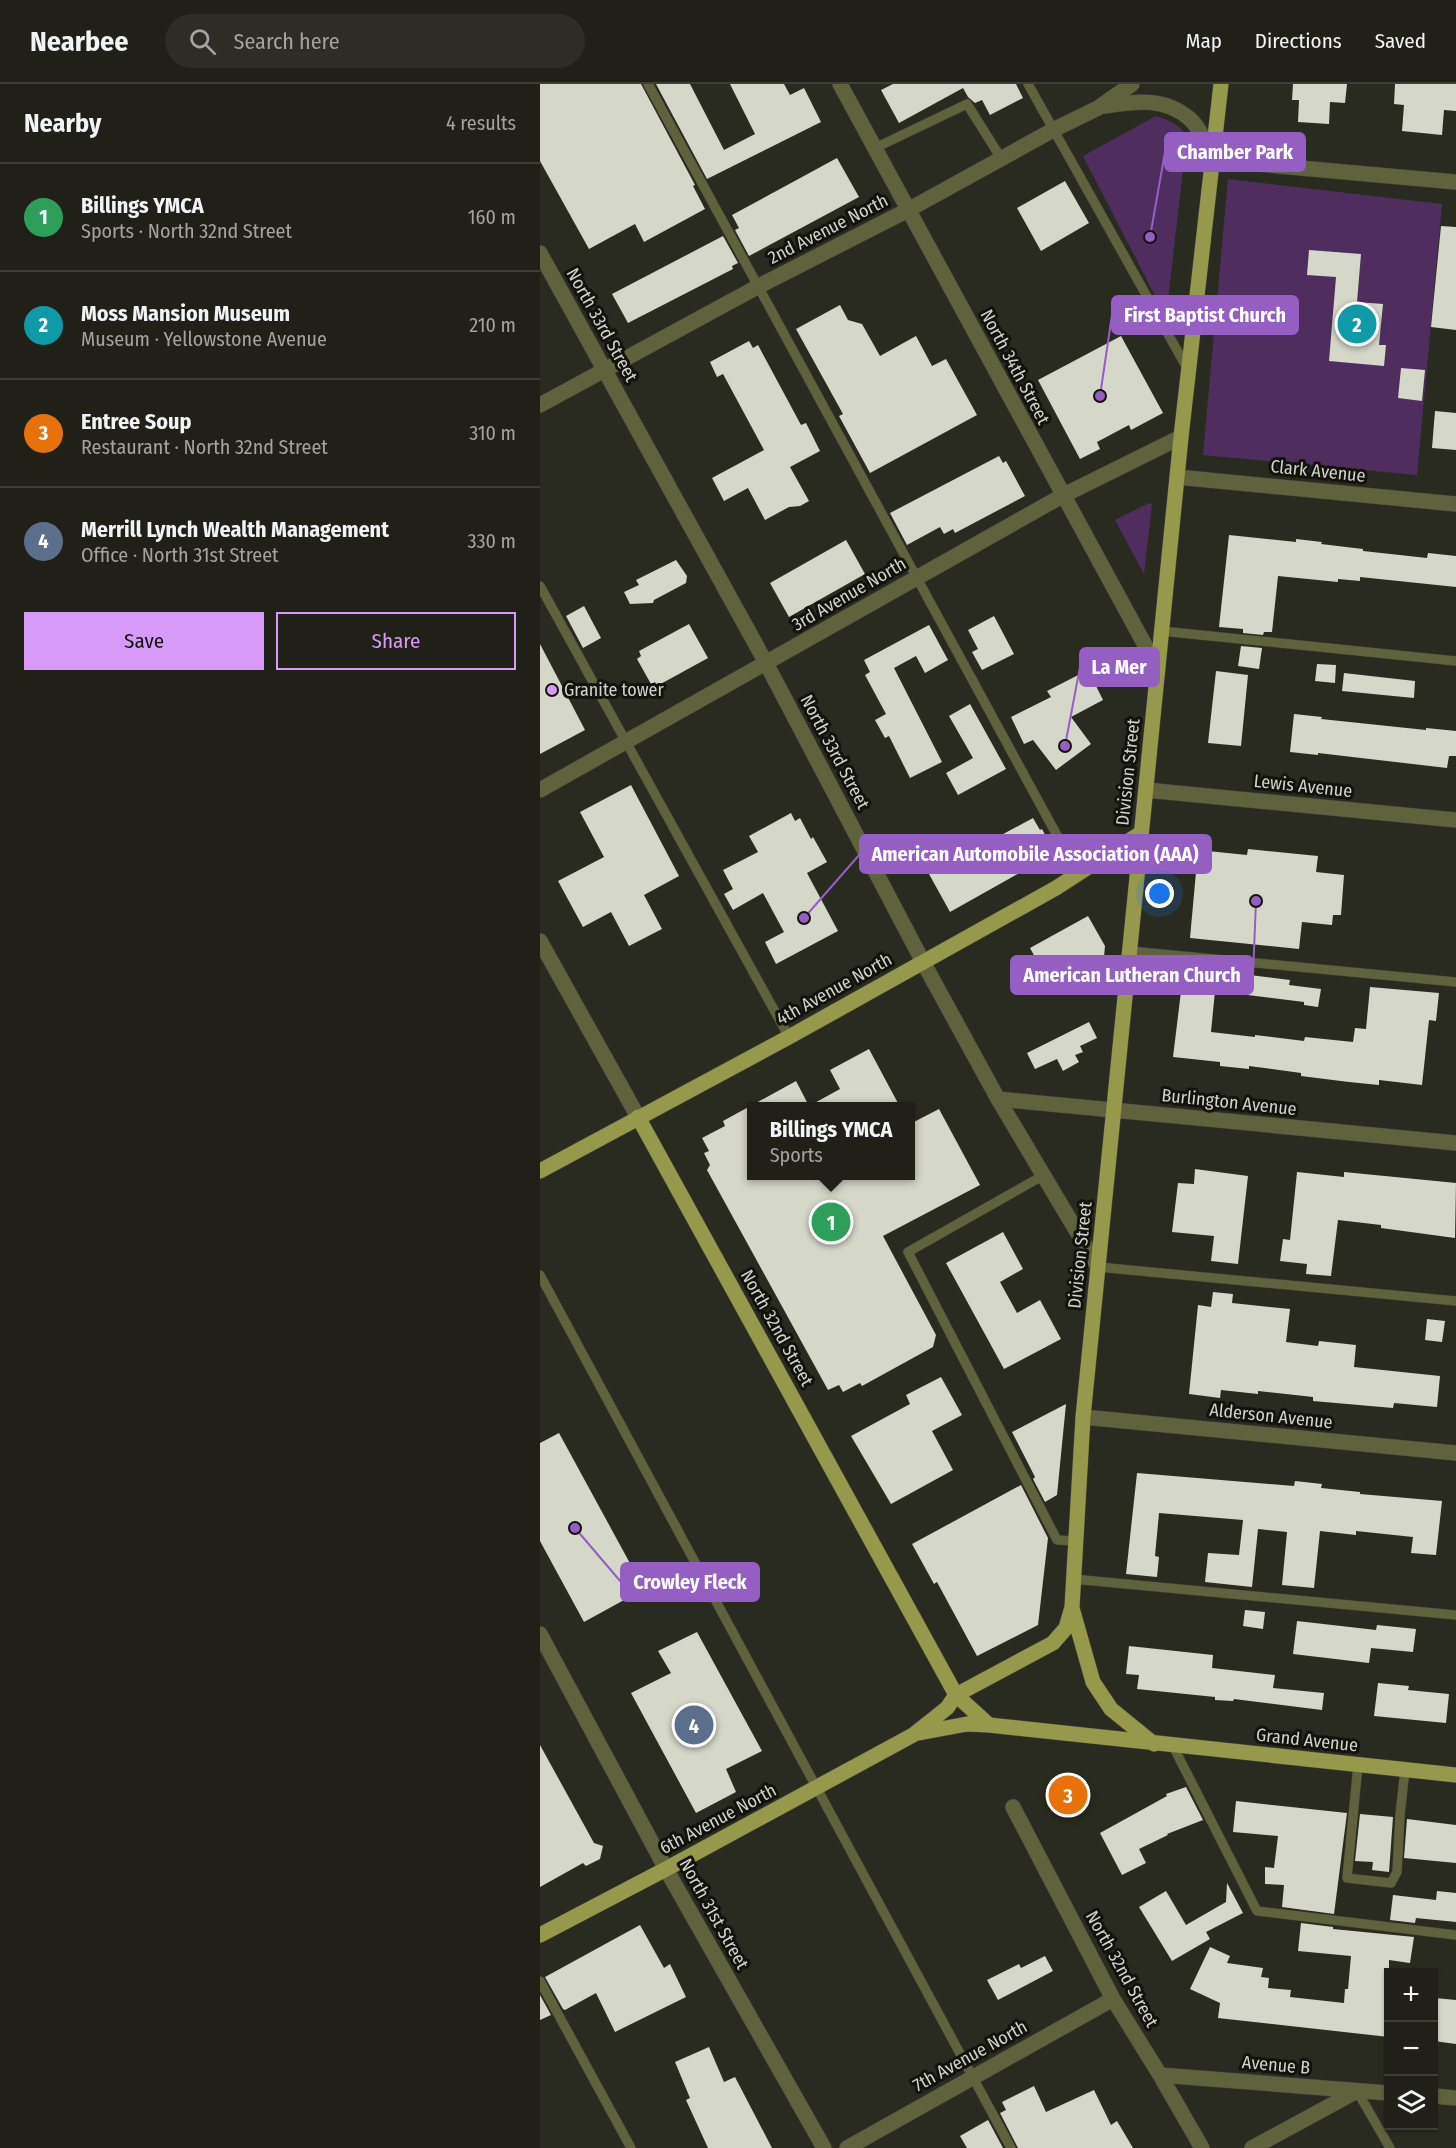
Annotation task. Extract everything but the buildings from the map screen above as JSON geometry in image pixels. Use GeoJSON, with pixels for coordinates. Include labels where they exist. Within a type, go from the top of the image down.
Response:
{"type":"FeatureCollection","features":[{"type":"Feature","properties":{"kind":"main road","name":"Division Street"},"geometry":{"type":"LineString","coordinates":[[1072,1608],[1083,1417],[1181,437],[1221,84]]}},
{"type":"Feature","properties":{"kind":"main road","name":"4th Avenue North"},"geometry":{"type":"LineString","coordinates":[[540,1171],[789,1037],[1056,888],[1141,833]]}},
{"type":"Feature","properties":{"kind":"main road","name":"North 32nd Street"},"geometry":{"type":"LineString","coordinates":[[638,1117],[956,1695],[988,1725]]}},
{"type":"Feature","properties":{"kind":"main road","name":"6th Avenue North"},"geometry":{"type":"LineString","coordinates":[[540,1935],[913,1734],[947,1708],[956,1695],[1053,1643],[1065,1628],[1072,1608]]}},
{"type":"Feature","properties":{"kind":"main road"},"geometry":{"type":"LineString","coordinates":[[1072,1608],[1093,1682],[1111,1709],[1154,1744]]}},
{"type":"Feature","properties":{"kind":"main road","name":"6th Avenue North"},"geometry":{"type":"LineString","coordinates":[[913,1734],[967,1724],[1154,1744]]}},
{"type":"Feature","properties":{"kind":"main road","name":"Grand Avenue"},"geometry":{"type":"LineString","coordinates":[[1154,1744],[1456,1775]]}},
{"type":"Feature","properties":{"kind":"street","name":"North 34th Street"},"geometry":{"type":"LineString","coordinates":[[840,84],[1158,669]]}},
{"type":"Feature","properties":{"kind":"street","name":"2nd Avenue North"},"geometry":{"type":"LineString","coordinates":[[540,405],[759,286],[908,210],[1053,130],[1098,108],[1132,84]]}},
{"type":"Feature","properties":{"kind":"street"},"geometry":{"type":"LineString","coordinates":[[1098,108],[1133,101],[1154,101],[1171,107],[1191,120],[1213,160],[1456,182]]}},
{"type":"Feature","properties":{"kind":"street","name":"North 33rd Street"},"geometry":{"type":"LineString","coordinates":[[540,253],[766,663],[923,962],[998,1099],[1098,1267]]}},
{"type":"Feature","properties":{"kind":"street","name":"3rd Avenue North"},"geometry":{"type":"LineString","coordinates":[[540,790],[1062,496],[1181,437]]}},
{"type":"Feature","properties":{"kind":"street","name":"Clark Avenue"},"geometry":{"type":"LineString","coordinates":[[1177,477],[1456,504]]}},
{"type":"Feature","properties":{"kind":"street","name":"Lewis Avenue"},"geometry":{"type":"LineString","coordinates":[[1146,790],[1456,820]]}},
{"type":"Feature","properties":{"kind":"street","name":"North 32nd Street"},"geometry":{"type":"LineString","coordinates":[[540,941],[638,1117]]}},
{"type":"Feature","properties":{"kind":"street","name":"Burlington Avenue"},"geometry":{"type":"LineString","coordinates":[[998,1099],[1456,1143]]}},
{"type":"Feature","properties":{"kind":"street","name":"Alderson Avenue"},"geometry":{"type":"LineString","coordinates":[[1083,1417],[1456,1453]]}},
{"type":"Feature","properties":{"kind":"street","name":"North 31st Street"},"geometry":{"type":"LineString","coordinates":[[540,1634],[666,1869],[825,2148]]}},
{"type":"Feature","properties":{"kind":"street","name":"North 32nd Street"},"geometry":{"type":"LineString","coordinates":[[1013,1807],[1113,1999],[1202,2148]]}},
{"type":"Feature","properties":{"kind":"street","name":"7th Avenue North"},"geometry":{"type":"LineString","coordinates":[[847,2148],[1113,1999]]}},
{"type":"Feature","properties":{"kind":"street","name":"Avenue B"},"geometry":{"type":"LineString","coordinates":[[1160,2075],[1384,2093]]}},
{"type":"Feature","properties":{"kind":"street"},"geometry":{"type":"LineString","coordinates":[[1252,2148],[1357,2091]]}},
{"type":"Feature","properties":{"kind":"street"},"geometry":{"type":"LineString","coordinates":[[1438,2096],[1456,2098]]}},
{"type":"Feature","properties":{"kind":"lane"},"geometry":{"type":"LineString","coordinates":[[648,84],[1078,874]]}},
{"type":"Feature","properties":{"kind":"lane"},"geometry":{"type":"LineString","coordinates":[[1028,84],[1189,370]]}},
{"type":"Feature","properties":{"kind":"lane"},"geometry":{"type":"LineString","coordinates":[[875,148],[967,104],[1001,158]]}},
{"type":"Feature","properties":{"kind":"lane"},"geometry":{"type":"LineString","coordinates":[[540,586],[789,1037]]}},
{"type":"Feature","properties":{"kind":"lane"},"geometry":{"type":"LineString","coordinates":[[1161,631],[1456,661]]}},
{"type":"Feature","properties":{"kind":"lane"},"geometry":{"type":"LineString","coordinates":[[1130,951],[1456,982]]}},
{"type":"Feature","properties":{"kind":"lane"},"geometry":{"type":"LineString","coordinates":[[1044,1175],[908,1252],[1057,1540],[1076,1541]]}},
{"type":"Feature","properties":{"kind":"lane"},"geometry":{"type":"LineString","coordinates":[[1098,1267],[1456,1301]]}},
{"type":"Feature","properties":{"kind":"lane"},"geometry":{"type":"LineString","coordinates":[[540,1275],[1011,2148]]}},
{"type":"Feature","properties":{"kind":"lane"},"geometry":{"type":"LineString","coordinates":[[1073,1579],[1456,1615]]}},
{"type":"Feature","properties":{"kind":"lane"},"geometry":{"type":"LineString","coordinates":[[1173,1746],[1257,1911],[1456,1935]]}},
{"type":"Feature","properties":{"kind":"lane"},"geometry":{"type":"LineString","coordinates":[[1358,1764],[1347,1878],[1391,1883],[1397,1872],[1405,1770]]}},
{"type":"Feature","properties":{"kind":"lane"},"geometry":{"type":"LineString","coordinates":[[540,1982],[631,2148]]}},
{"type":"Feature","properties":{"kind":"lane"},"geometry":{"type":"LineString","coordinates":[[1357,2091],[1389,2148]]}},
{"type":"Feature","properties":{"kind":"shaded area"},"geometry":{"type":"Polygon","coordinates":[[[1156,116],[1181,128],[1187,136],[1166,317],[1083,156],[1156,116]]]}},
{"type":"Feature","properties":{"kind":"shaded area"},"geometry":{"type":"Polygon","coordinates":[[[1228,179],[1442,204],[1417,475],[1203,455],[1228,179]]]}},
{"type":"Feature","properties":{"kind":"shaded area"},"geometry":{"type":"Polygon","coordinates":[[[1149,503],[1152,504],[1144,574],[1115,520],[1149,503]]]}},
{"type":"Feature","properties":{"kind":"place","name":"Chamber Park"},"geometry":{"type":"Point","coordinates":[1150,237]}},
{"type":"Feature","properties":{"kind":"place","name":"Moss Mansion Museum"},"geometry":{"type":"Point","coordinates":[1357,324]}},
{"type":"Feature","properties":{"kind":"place","name":"First Baptist Church"},"geometry":{"type":"Point","coordinates":[1100,396]}},
{"type":"Feature","properties":{"kind":"place","name":"Granite tower"},"geometry":{"type":"Point","coordinates":[552,690]}},
{"type":"Feature","properties":{"kind":"place","name":"La Mer"},"geometry":{"type":"Point","coordinates":[1065,746]}},
{"type":"Feature","properties":{"kind":"place","name":"American Lutheran Church"},"geometry":{"type":"Point","coordinates":[1256,901]}},
{"type":"Feature","properties":{"kind":"place","name":"American Automobile Association (AAA)"},"geometry":{"type":"Point","coordinates":[804,918]}},
{"type":"Feature","properties":{"kind":"place","name":"Billings YMCA"},"geometry":{"type":"Point","coordinates":[831,1222]}},
{"type":"Feature","properties":{"kind":"place","name":"Crowley Fleck"},"geometry":{"type":"Point","coordinates":[575,1528]}},
{"type":"Feature","properties":{"kind":"place","name":"Merrill Lynch Wealth Management"},"geometry":{"type":"Point","coordinates":[694,1725]}},
{"type":"Feature","properties":{"kind":"place","name":"Entree Soup"},"geometry":{"type":"Point","coordinates":[1068,1795]}}]}
